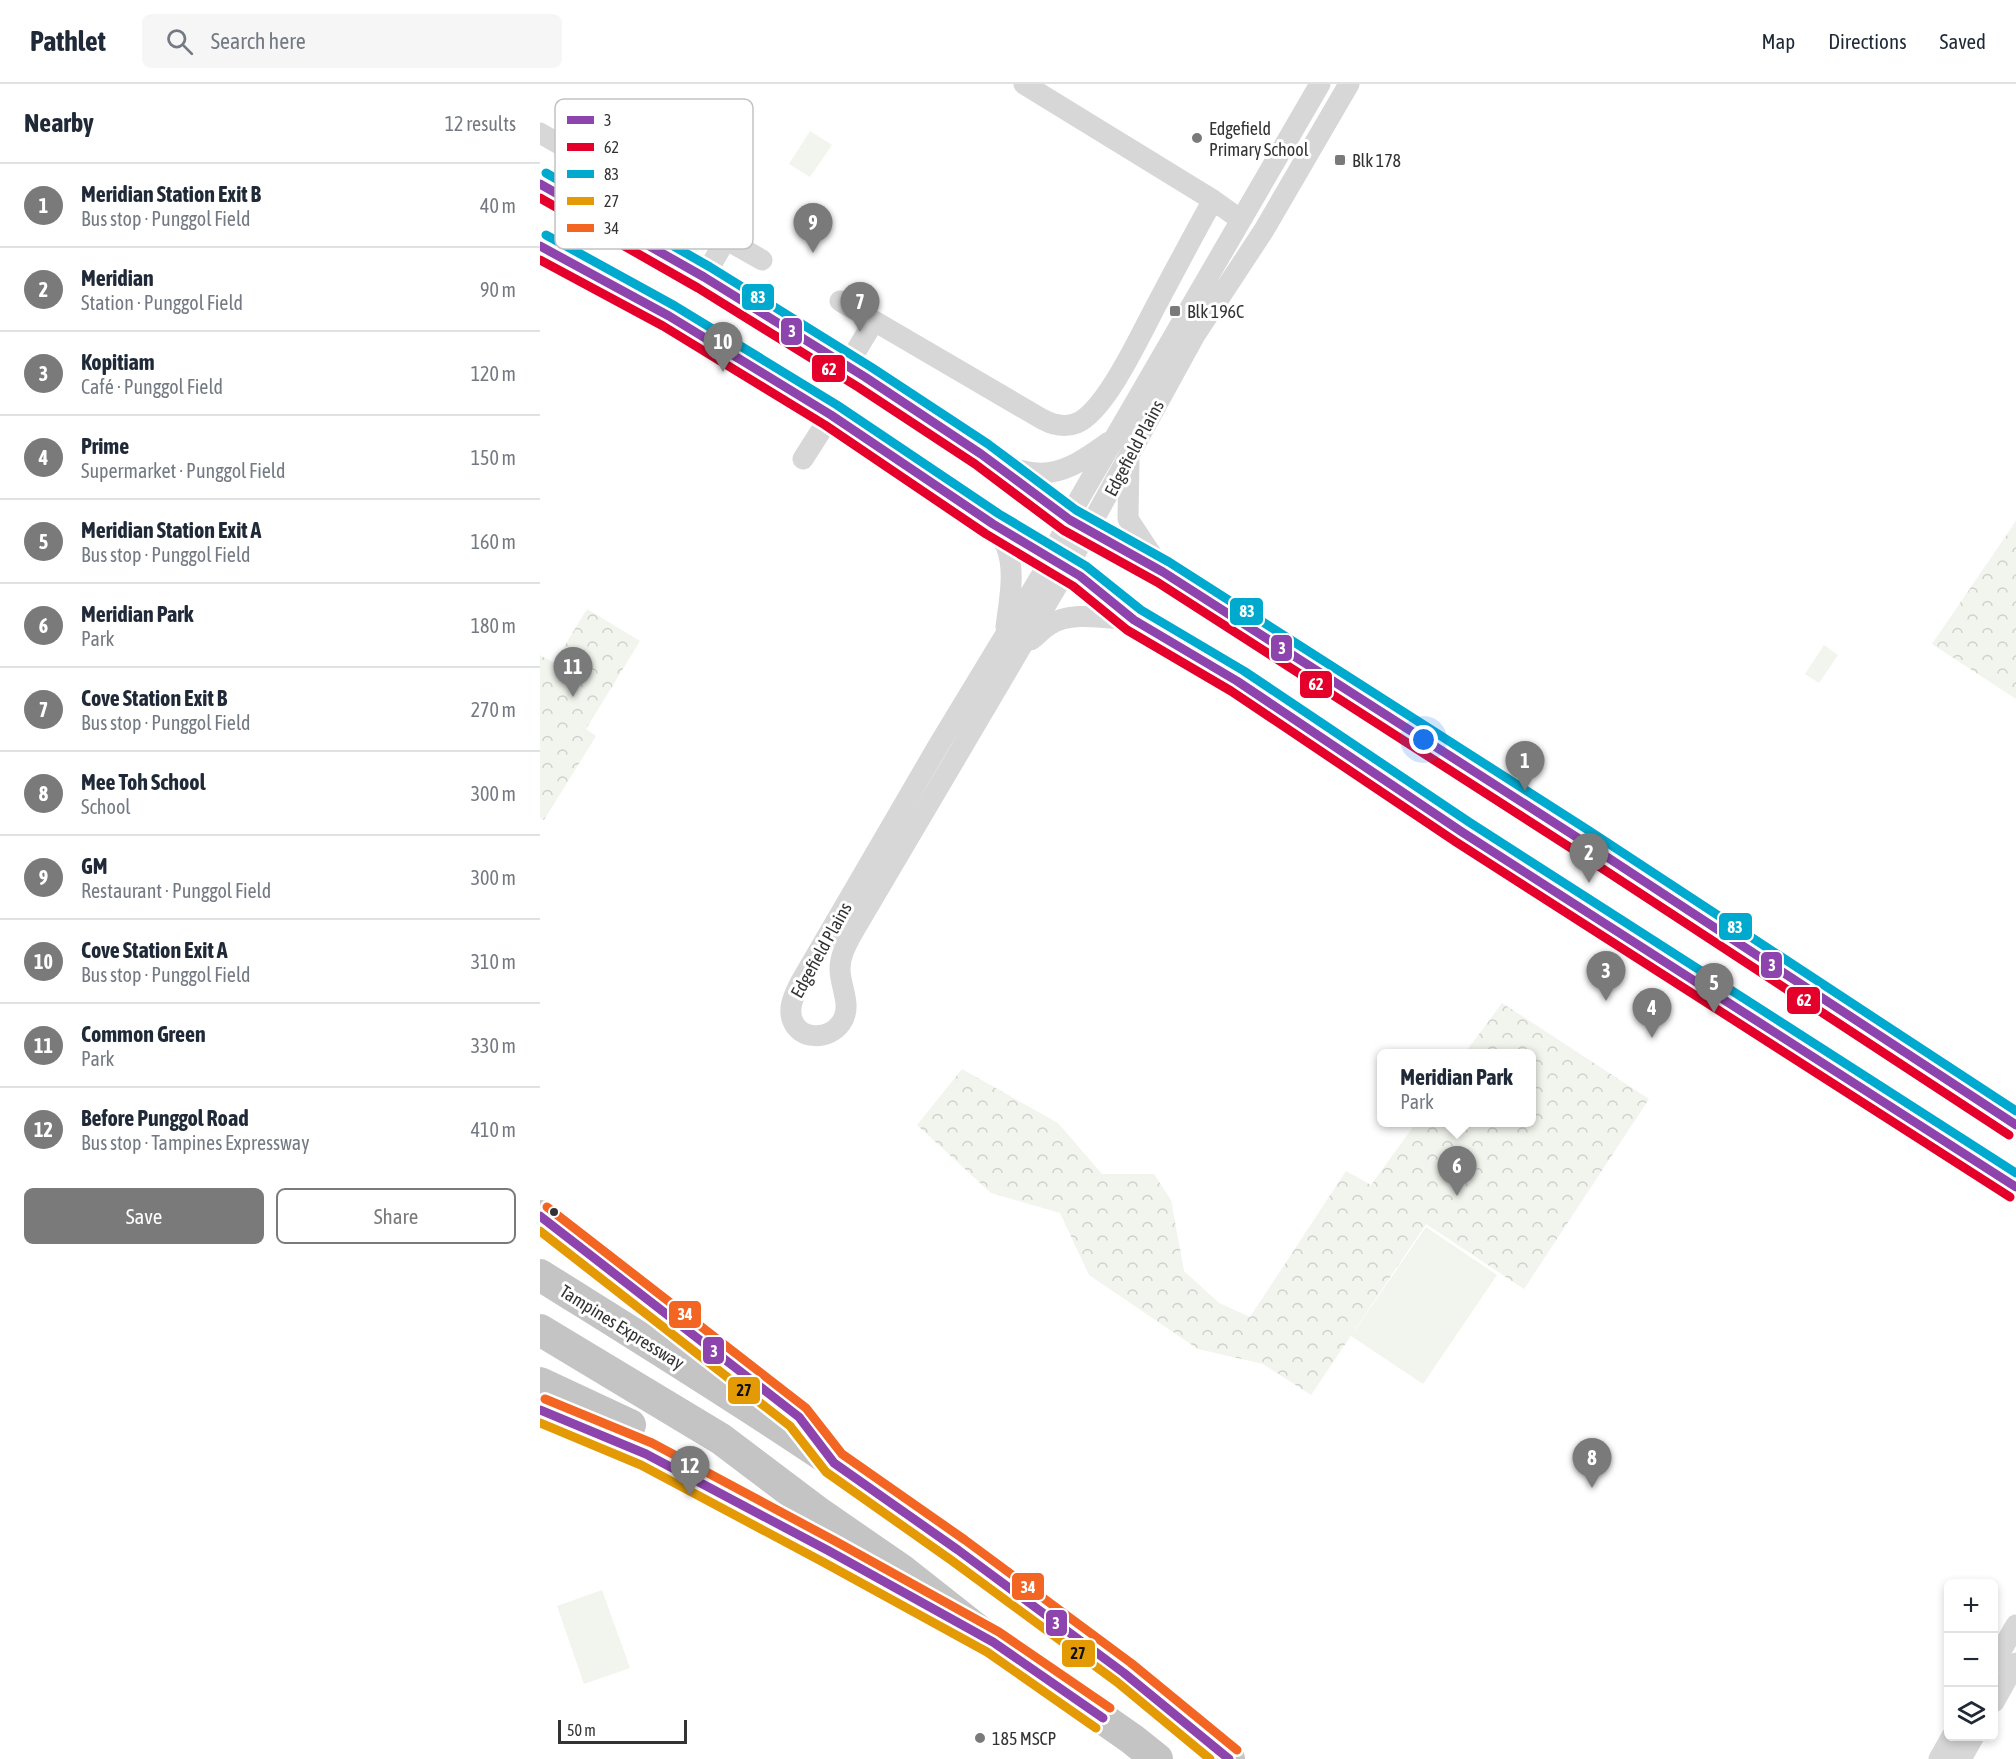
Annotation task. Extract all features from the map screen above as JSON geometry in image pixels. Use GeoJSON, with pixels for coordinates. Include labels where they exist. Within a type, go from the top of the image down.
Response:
{"type":"FeatureCollection","features":[{"type":"Feature","properties":{"kind":"highway"},"geometry":{"type":"LineString","coordinates":[[540,1216],[799,1417],[834,1463]]}},
{"type":"Feature","properties":{"kind":"highway","name":"Tampines Expressway"},"geometry":{"type":"LineString","coordinates":[[540,1275],[834,1463],[958,1550],[1124,1673],[1229,1759]]}},
{"type":"Feature","properties":{"kind":"highway"},"geometry":{"type":"LineString","coordinates":[[540,1330],[721,1439],[819,1513],[903,1571],[993,1642],[1132,1738],[1157,1759]]}},
{"type":"Feature","properties":{"kind":"highway"},"geometry":{"type":"LineString","coordinates":[[540,1383],[672,1444],[726,1473],[819,1513]]}},
{"type":"Feature","properties":{"kind":"highway"},"geometry":{"type":"LineString","coordinates":[[540,1410],[646,1454],[993,1642]]}},
{"type":"Feature","properties":{"kind":"street"},"geometry":{"type":"LineString","coordinates":[[1024,84],[1213,200],[1241,220]]}},
{"type":"Feature","properties":{"kind":"street","name":"Edgefield Plains"},"geometry":{"type":"LineString","coordinates":[[1320,84],[1068,518],[1058,563],[1022,648],[843,950],[840,968],[846,1009],[841,1023],[825,1035],[814,1036],[804,1033],[792,1020],[791,1004],[800,983],[1005,634],[1058,563],[1088,530],[1195,335],[1264,231],[1349,84]]}},
{"type":"Feature","properties":{"kind":"street"},"geometry":{"type":"LineString","coordinates":[[540,133],[555,142]]}},
{"type":"Feature","properties":{"kind":"street"},"geometry":{"type":"LineString","coordinates":[[540,184],[555,192]]}},
{"type":"Feature","properties":{"kind":"street"},"geometry":{"type":"LineString","coordinates":[[840,301],[1051,424],[1069,425],[1079,422],[1092,411],[1114,382],[1213,200]]}},
{"type":"Feature","properties":{"kind":"street"},"geometry":{"type":"LineString","coordinates":[[540,246],[669,316],[831,415],[993,524],[1080,576],[1134,620],[1237,681],[1462,832],[2016,1187]]}},
{"type":"Feature","properties":{"kind":"street"},"geometry":{"type":"LineString","coordinates":[[654,249],[848,366],[1001,467],[1068,518],[1163,572],[1581,840],[2016,1125]]}},
{"type":"Feature","properties":{"kind":"street"},"geometry":{"type":"LineString","coordinates":[[697,275],[712,249]]}},
{"type":"Feature","properties":{"kind":"street"},"geometry":{"type":"LineString","coordinates":[[742,249],[762,260]]}},
{"type":"Feature","properties":{"kind":"street"},"geometry":{"type":"LineString","coordinates":[[848,366],[874,321]]}},
{"type":"Feature","properties":{"kind":"street"},"geometry":{"type":"LineString","coordinates":[[803,459],[831,415]]}},
{"type":"Feature","properties":{"kind":"street"},"geometry":{"type":"LineString","coordinates":[[1001,467],[1038,473],[1060,471],[1083,461],[1114,438]]}},
{"type":"Feature","properties":{"kind":"street"},"geometry":{"type":"LineString","coordinates":[[1130,456],[1128,519],[1163,572]]}},
{"type":"Feature","properties":{"kind":"street"},"geometry":{"type":"LineString","coordinates":[[993,524],[1006,546],[1010,562],[1010,592],[1005,634]]}},
{"type":"Feature","properties":{"kind":"street"},"geometry":{"type":"LineString","coordinates":[[1022,648],[1049,625],[1065,618],[1075,616],[1134,620]]}},
{"type":"Feature","properties":{"kind":"street"},"geometry":{"type":"LineString","coordinates":[[1998,1656],[2016,1625]]}},
{"type":"Feature","properties":{"kind":"street"},"geometry":{"type":"LineString","coordinates":[[1998,1695],[2016,1663]]}},
{"type":"Feature","properties":{"kind":"street"},"geometry":{"type":"LineString","coordinates":[[1939,1759],[1950,1741]]}},
{"type":"Feature","properties":{"kind":"street"},"geometry":{"type":"LineString","coordinates":[[1961,1759],[1972,1741]]}},
{"type":"Feature","properties":{"kind":"green space"},"geometry":{"type":"Polygon","coordinates":[[[810,131],[832,145],[810,177],[789,164],[810,131]]]}},
{"type":"Feature","properties":{"kind":"green space"},"geometry":{"type":"Polygon","coordinates":[[[2016,521],[2016,699],[1932,644],[2016,521]]]}},
{"type":"Feature","properties":{"kind":"green space"},"geometry":{"type":"Polygon","coordinates":[[[587,609],[640,641],[586,729],[596,736],[544,820],[540,818],[540,655],[554,663],[587,609]]]}},
{"type":"Feature","properties":{"kind":"green space"},"geometry":{"type":"Polygon","coordinates":[[[1824,645],[1838,655],[1819,683],[1805,674],[1824,645]]]}},
{"type":"Feature","properties":{"kind":"green space"},"geometry":{"type":"Polygon","coordinates":[[[1502,1003],[1649,1099],[1524,1289],[1426,1224],[1311,1395],[1263,1364],[1198,1349],[1089,1275],[1060,1213],[991,1193],[917,1125],[962,1069],[1058,1123],[1102,1174],[1154,1174],[1171,1200],[1184,1271],[1219,1303],[1250,1317],[1346,1171],[1371,1185],[1413,1127],[1536,1127],[1536,1049],[1468,1049],[1502,1003]]]}},
{"type":"Feature","properties":{"kind":"green space"},"geometry":{"type":"Polygon","coordinates":[[[1426,1227],[1497,1275],[1423,1384],[1351,1336],[1426,1227]]]}},
{"type":"Feature","properties":{"kind":"green space"},"geometry":{"type":"Polygon","coordinates":[[[602,1590],[630,1668],[584,1684],[557,1606],[602,1590]]]}},
{"type":"Feature","properties":{"kind":"transit line","name":"83"},"geometry":{"type":"LineString","coordinates":[[546,173],[555,178]]}},
{"type":"Feature","properties":{"kind":"transit line","name":"3"},"geometry":{"type":"LineString","coordinates":[[540,184],[555,193]]}},
{"type":"Feature","properties":{"kind":"transit line","name":"62"},"geometry":{"type":"LineString","coordinates":[[540,198],[555,207]]}},
{"type":"Feature","properties":{"kind":"transit line","name":"83"},"geometry":{"type":"LineString","coordinates":[[546,235],[555,240]]}},
{"type":"Feature","properties":{"kind":"transit line","name":"3"},"geometry":{"type":"LineString","coordinates":[[540,246],[669,316],[831,415],[993,524],[1080,576],[1134,620],[1237,681],[1462,832],[2016,1187]]}},
{"type":"Feature","properties":{"kind":"transit line","name":"83"},"geometry":{"type":"LineString","coordinates":[[571,249],[675,306],[837,405],[999,514],[1086,566],[1141,610],[1244,671],[1469,822],[2016,1173]]}},
{"type":"Feature","properties":{"kind":"transit line","name":"62"},"geometry":{"type":"LineString","coordinates":[[630,249],[698,288],[858,387],[975,464],[1063,530],[1157,582],[1574,850],[2009,1135]]}},
{"type":"Feature","properties":{"kind":"transit line","name":"3"},"geometry":{"type":"LineString","coordinates":[[655,249],[865,377],[981,454],[1070,520],[1163,572],[1581,840],[2016,1125]]}},
{"type":"Feature","properties":{"kind":"transit line","name":"83"},"geometry":{"type":"LineString","coordinates":[[679,249],[871,367],[988,444],[1076,510],[1169,562],[1588,830],[2016,1111]]}},
{"type":"Feature","properties":{"kind":"transit line","name":"62"},"geometry":{"type":"LineString","coordinates":[[540,260],[663,326],[825,425],[986,534],[1073,586],[1127,630],[1231,691],[1456,842],[2010,1197]]}},
{"type":"Feature","properties":{"kind":"transit line","name":"34"},"geometry":{"type":"LineString","coordinates":[[547,1207],[806,1408],[842,1454],[965,1540],[1131,1663],[1237,1750]]}},
{"type":"Feature","properties":{"kind":"transit line","name":"3"},"geometry":{"type":"LineString","coordinates":[[540,1216],[799,1417],[834,1463],[958,1550],[1124,1673],[1229,1759]]}},
{"type":"Feature","properties":{"kind":"transit line","name":"27"},"geometry":{"type":"LineString","coordinates":[[540,1231],[790,1426],[826,1472],[1117,1682],[1210,1759]]}},
{"type":"Feature","properties":{"kind":"transit line","name":"34"},"geometry":{"type":"LineString","coordinates":[[545,1399],[652,1443],[835,1541],[999,1632],[1110,1708]]}},
{"type":"Feature","properties":{"kind":"transit line","name":"3"},"geometry":{"type":"LineString","coordinates":[[540,1410],[646,1454],[829,1551],[993,1642],[1103,1718]]}},
{"type":"Feature","properties":{"kind":"transit line","name":"27"},"geometry":{"type":"LineString","coordinates":[[540,1423],[641,1465],[823,1562],[987,1652],[1096,1728]]}},
{"type":"Feature","properties":{"kind":"place","name":"Edgefield Primary School"},"geometry":{"type":"Point","coordinates":[1197,138]}},
{"type":"Feature","properties":{"kind":"place","name":"Blk 178"},"geometry":{"type":"Point","coordinates":[1340,160]}},
{"type":"Feature","properties":{"kind":"place","name":"GM"},"geometry":{"type":"Point","coordinates":[813,253]}},
{"type":"Feature","properties":{"kind":"place","name":"Blk 196C"},"geometry":{"type":"Point","coordinates":[1175,311]}},
{"type":"Feature","properties":{"kind":"place","name":"Cove Station Exit B"},"geometry":{"type":"Point","coordinates":[860,332]}},
{"type":"Feature","properties":{"kind":"place","name":"Cove Station Exit A"},"geometry":{"type":"Point","coordinates":[723,372]}},
{"type":"Feature","properties":{"kind":"place","name":"Common Green"},"geometry":{"type":"Point","coordinates":[573,697]}},
{"type":"Feature","properties":{"kind":"place","name":"Meridian Station Exit B"},"geometry":{"type":"Point","coordinates":[1525,791]}},
{"type":"Feature","properties":{"kind":"place","name":"Meridian"},"geometry":{"type":"Point","coordinates":[1589,883]}},
{"type":"Feature","properties":{"kind":"place","name":"Kopitiam"},"geometry":{"type":"Point","coordinates":[1606,1001]}},
{"type":"Feature","properties":{"kind":"place","name":"Meridian Station Exit A"},"geometry":{"type":"Point","coordinates":[1714,1013]}},
{"type":"Feature","properties":{"kind":"place","name":"Prime"},"geometry":{"type":"Point","coordinates":[1652,1038]}},
{"type":"Feature","properties":{"kind":"place","name":"Meridian Park"},"geometry":{"type":"Point","coordinates":[1457,1196]}},
{"type":"Feature","properties":{"kind":"place","name":"Mee Toh School"},"geometry":{"type":"Point","coordinates":[1592,1488]}},
{"type":"Feature","properties":{"kind":"place","name":"Before Punggol Road"},"geometry":{"type":"Point","coordinates":[690,1496]}},
{"type":"Feature","properties":{"kind":"place","name":"185 MSCP"},"geometry":{"type":"Point","coordinates":[980,1738]}}]}
